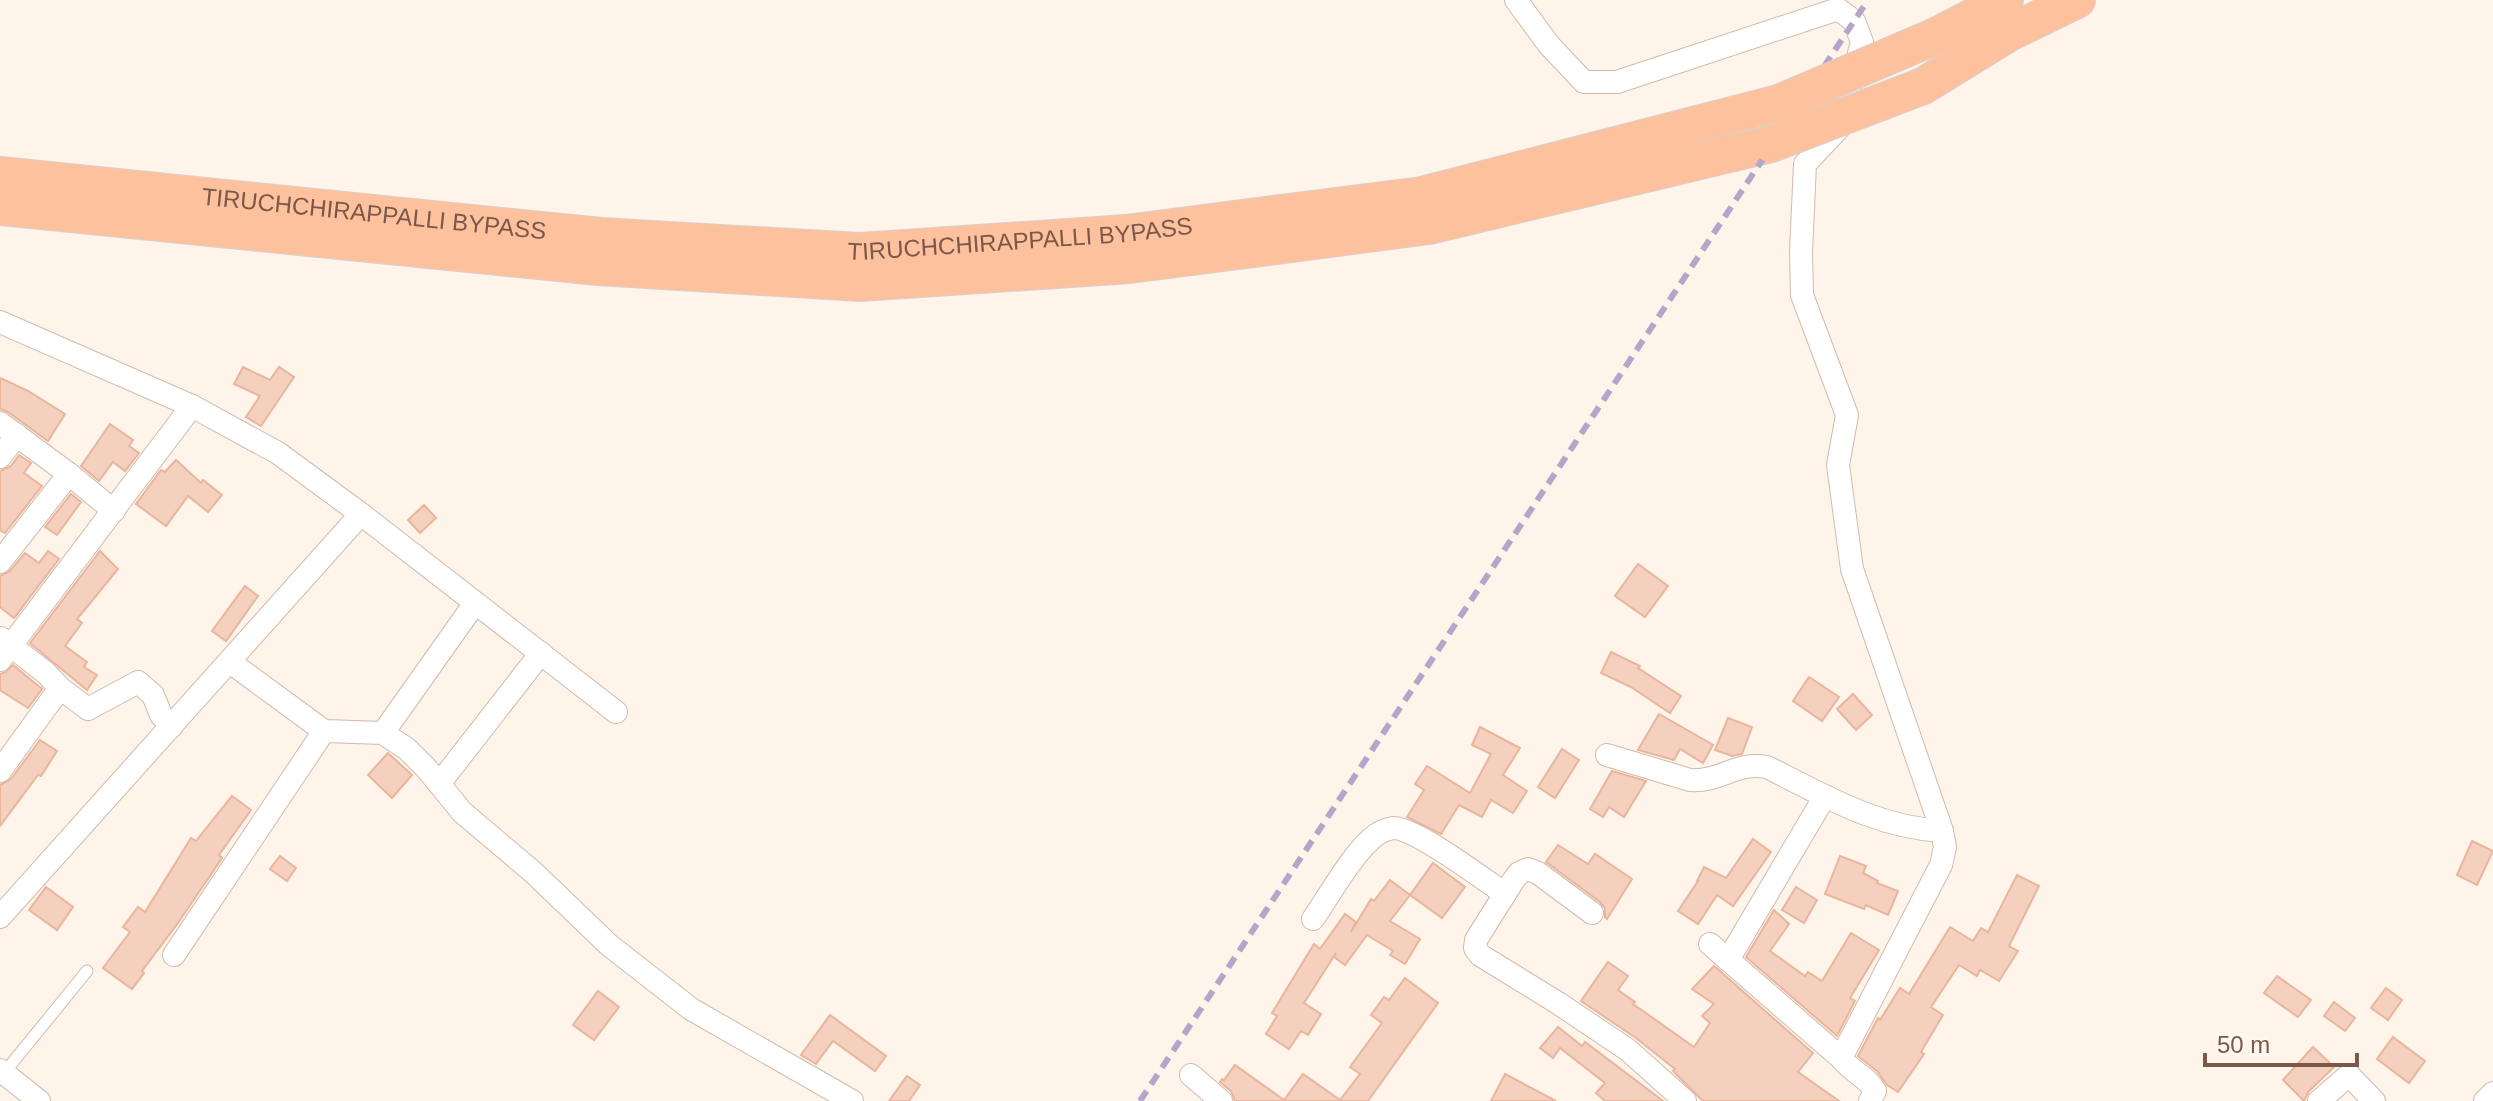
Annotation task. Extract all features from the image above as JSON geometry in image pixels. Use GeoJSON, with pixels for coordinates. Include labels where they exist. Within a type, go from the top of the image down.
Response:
{"type":"FeatureCollection","features":[{"type":"Feature","properties":{"kind":"highway","name":"TIRUCHCHIRAPPALLI BYPASS"},"geometry":{"type":"LineString","coordinates":[[0,175],[601,236],[860,251],[1126,233],[1422,195],[1779,103],[1936,36],[2005,0]]}},
{"type":"Feature","properties":{"kind":"highway","name":"TIRUCHCHIRAPPALLI BYPASS"},"geometry":{"type":"LineString","coordinates":[[0,207],[598,267],[860,283],[1130,265],[1429,226],[1771,144],[1923,86],[2009,33],[2077,0]]}},
{"type":"Feature","properties":{"kind":"street"},"geometry":{"type":"LineString","coordinates":[[1516,0],[1549,45],[1584,82],[1617,82],[1838,9],[1854,21],[1862,42],[1839,128],[1805,164],[1802,295],[1847,415],[1838,465],[1852,569],[1945,847],[1941,865],[1841,1058]]}},
{"type":"Feature","properties":{"kind":"street"},"geometry":{"type":"LineString","coordinates":[[0,322],[192,406],[278,453],[616,712]]}},
{"type":"Feature","properties":{"kind":"street"},"geometry":{"type":"LineString","coordinates":[[172,726],[161,715],[153,695],[138,682],[88,709],[46,673],[3,648],[114,511],[192,406]]}},
{"type":"Feature","properties":{"kind":"street"},"geometry":{"type":"LineString","coordinates":[[0,457],[8,429],[114,511]]}},
{"type":"Feature","properties":{"kind":"street"},"geometry":{"type":"LineString","coordinates":[[0,562],[69,474]]}},
{"type":"Feature","properties":{"kind":"street"},"geometry":{"type":"LineString","coordinates":[[0,917],[361,514]]}},
{"type":"Feature","properties":{"kind":"street"},"geometry":{"type":"LineString","coordinates":[[383,733],[475,603]]}},
{"type":"Feature","properties":{"kind":"street"},"geometry":{"type":"LineString","coordinates":[[439,784],[541,653]]}},
{"type":"Feature","properties":{"kind":"street"},"geometry":{"type":"LineString","coordinates":[[230,662],[324,731],[383,733],[407,749],[462,812],[534,873],[609,945],[679,1000],[852,1101]]}},
{"type":"Feature","properties":{"kind":"street"},"geometry":{"type":"LineString","coordinates":[[0,771],[60,688]]}},
{"type":"Feature","properties":{"kind":"street"},"geometry":{"type":"LineString","coordinates":[[174,955],[324,731]]}},
{"type":"Feature","properties":{"kind":"street"},"geometry":{"type":"LineString","coordinates":[[1607,755],[1690,780],[1705,781],[1753,764],[1767,767],[1885,823],[1942,831]]}},
{"type":"Feature","properties":{"kind":"street"},"geometry":{"type":"LineString","coordinates":[[1728,960],[1825,796]]}},
{"type":"Feature","properties":{"kind":"street"},"geometry":{"type":"LineString","coordinates":[[1313,919],[1363,848],[1377,834],[1392,828],[1429,843],[1505,894]]}},
{"type":"Feature","properties":{"kind":"street"},"geometry":{"type":"LineString","coordinates":[[1592,913],[1528,869],[1519,873],[1476,940],[1475,948],[1480,955],[1628,1050],[1685,1101]]}},
{"type":"Feature","properties":{"kind":"street"},"geometry":{"type":"LineString","coordinates":[[1710,944],[1872,1085],[1875,1091],[1870,1101]]}},
{"type":"Feature","properties":{"kind":"street"},"geometry":{"type":"LineString","coordinates":[[1,1074],[39,1101]]}},
{"type":"Feature","properties":{"kind":"street"},"geometry":{"type":"LineString","coordinates":[[1191,1075],[1221,1101]]}},
{"type":"Feature","properties":{"kind":"street"},"geometry":{"type":"LineString","coordinates":[[2319,1101],[2349,1075],[2374,1101]]}},
{"type":"Feature","properties":{"kind":"street"},"geometry":{"type":"LineString","coordinates":[[2485,1101],[2493,1093]]}},
{"type":"Feature","properties":{"kind":"lane"},"geometry":{"type":"LineString","coordinates":[[1,1074],[87,971]]}},
{"type":"Feature","properties":{"kind":"building"},"geometry":{"type":"Polygon","coordinates":[[[243,367],[270,380],[279,367],[294,377],[261,426],[246,417],[260,396],[234,384],[243,367]]]}},
{"type":"Feature","properties":{"kind":"building"},"geometry":{"type":"Polygon","coordinates":[[[0,378],[65,414],[48,441],[0,409],[0,378]]]}},
{"type":"Feature","properties":{"kind":"building"},"geometry":{"type":"Polygon","coordinates":[[[110,424],[133,440],[129,446],[139,453],[125,471],[113,462],[99,481],[81,466],[110,424]]]}},
{"type":"Feature","properties":{"kind":"building"},"geometry":{"type":"Polygon","coordinates":[[[19,455],[31,463],[24,473],[42,486],[5,533],[0,530],[0,471],[11,466],[19,455]]]}},
{"type":"Feature","properties":{"kind":"building"},"geometry":{"type":"Polygon","coordinates":[[[176,460],[201,483],[203,480],[222,495],[208,512],[188,496],[166,526],[136,504],[161,470],[165,472],[176,460]]]}},
{"type":"Feature","properties":{"kind":"building"},"geometry":{"type":"Polygon","coordinates":[[[71,494],[81,502],[57,535],[45,527],[71,494]]]}},
{"type":"Feature","properties":{"kind":"building"},"geometry":{"type":"Polygon","coordinates":[[[424,505],[436,518],[420,533],[408,520],[424,505]]]}},
{"type":"Feature","properties":{"kind":"building"},"geometry":{"type":"Polygon","coordinates":[[[48,551],[59,559],[14,618],[0,607],[0,576],[10,571],[25,553],[39,563],[48,551]]]}},
{"type":"Feature","properties":{"kind":"building"},"geometry":{"type":"Polygon","coordinates":[[[100,551],[118,569],[77,619],[82,623],[65,646],[87,662],[84,667],[97,675],[87,690],[30,643],[100,551]]]}},
{"type":"Feature","properties":{"kind":"building"},"geometry":{"type":"Polygon","coordinates":[[[1638,564],[1668,586],[1645,617],[1615,596],[1638,564]]]}},
{"type":"Feature","properties":{"kind":"building"},"geometry":{"type":"Polygon","coordinates":[[[245,586],[258,596],[226,641],[212,631],[245,586]]]}},
{"type":"Feature","properties":{"kind":"building"},"geometry":{"type":"Polygon","coordinates":[[[1611,652],[1640,666],[1638,668],[1681,696],[1670,713],[1631,687],[1601,673],[1611,652]]]}},
{"type":"Feature","properties":{"kind":"building"},"geometry":{"type":"Polygon","coordinates":[[[13,665],[42,689],[28,708],[0,690],[0,674],[13,665]]]}},
{"type":"Feature","properties":{"kind":"building"},"geometry":{"type":"Polygon","coordinates":[[[1809,677],[1839,697],[1822,721],[1793,701],[1809,677]]]}},
{"type":"Feature","properties":{"kind":"building"},"geometry":{"type":"Polygon","coordinates":[[[1853,694],[1872,715],[1856,730],[1837,709],[1853,694]]]}},
{"type":"Feature","properties":{"kind":"building"},"geometry":{"type":"Polygon","coordinates":[[[1659,714],[1713,745],[1703,763],[1680,749],[1674,760],[1638,750],[1659,714]]]}},
{"type":"Feature","properties":{"kind":"building"},"geometry":{"type":"Polygon","coordinates":[[[1728,718],[1752,727],[1742,754],[1732,756],[1715,750],[1728,718]]]}},
{"type":"Feature","properties":{"kind":"building"},"geometry":{"type":"Polygon","coordinates":[[[1480,727],[1520,748],[1503,775],[1527,791],[1513,813],[1491,800],[1482,817],[1459,805],[1441,834],[1407,817],[1424,790],[1415,784],[1427,766],[1470,793],[1491,754],[1472,745],[1480,727]]]}},
{"type":"Feature","properties":{"kind":"building"},"geometry":{"type":"Polygon","coordinates":[[[40,740],[57,751],[0,826],[0,785],[11,779],[40,740]]]}},
{"type":"Feature","properties":{"kind":"building"},"geometry":{"type":"Polygon","coordinates":[[[1562,749],[1579,760],[1555,798],[1538,787],[1562,749]]]}},
{"type":"Feature","properties":{"kind":"building"},"geometry":{"type":"Polygon","coordinates":[[[388,753],[412,775],[392,798],[368,775],[388,753]]]}},
{"type":"Feature","properties":{"kind":"building"},"geometry":{"type":"Polygon","coordinates":[[[1612,771],[1646,781],[1624,817],[1609,807],[1603,817],[1590,809],[1612,771]]]}},
{"type":"Feature","properties":{"kind":"building"},"geometry":{"type":"Polygon","coordinates":[[[232,796],[251,810],[219,855],[222,858],[132,989],[103,968],[130,932],[123,927],[138,907],[145,912],[191,838],[196,841],[232,796]]]}},
{"type":"Feature","properties":{"kind":"building"},"geometry":{"type":"Polygon","coordinates":[[[1753,839],[1771,852],[1733,906],[1717,895],[1698,924],[1678,911],[1704,867],[1726,878],[1753,839]]]}},
{"type":"Feature","properties":{"kind":"building"},"geometry":{"type":"Polygon","coordinates":[[[2472,841],[2493,851],[2477,885],[2457,875],[2472,841]]]}},
{"type":"Feature","properties":{"kind":"building"},"geometry":{"type":"Polygon","coordinates":[[[1558,845],[1588,864],[1595,854],[1632,879],[1607,919],[1600,902],[1546,862],[1558,845]]]}},
{"type":"Feature","properties":{"kind":"building"},"geometry":{"type":"Polygon","coordinates":[[[280,856],[296,868],[287,881],[270,869],[280,856]]]}},
{"type":"Feature","properties":{"kind":"building"},"geometry":{"type":"Polygon","coordinates":[[[1840,856],[1866,866],[1863,873],[1877,883],[1898,891],[1888,915],[1866,905],[1864,909],[1825,894],[1840,856]]]}},
{"type":"Feature","properties":{"kind":"building"},"geometry":{"type":"Polygon","coordinates":[[[1433,863],[1465,887],[1442,918],[1410,895],[1433,863]]]}},
{"type":"Feature","properties":{"kind":"building"},"geometry":{"type":"Polygon","coordinates":[[[2017,875],[2039,886],[2009,946],[2018,951],[1999,981],[1980,970],[1977,976],[1959,965],[1931,1007],[1943,1015],[1921,1052],[1924,1054],[1898,1092],[1858,1056],[1878,1018],[1880,1020],[1900,988],[1909,994],[1950,927],[1973,941],[1981,928],[1988,932],[2017,875]]]}},
{"type":"Feature","properties":{"kind":"building"},"geometry":{"type":"Polygon","coordinates":[[[1390,880],[1410,895],[1390,921],[1420,939],[1405,964],[1390,955],[1393,951],[1367,935],[1345,965],[1334,957],[1336,953],[1304,1003],[1321,1014],[1308,1035],[1301,1031],[1289,1049],[1266,1034],[1277,1016],[1272,1013],[1314,944],[1320,949],[1345,914],[1356,922],[1351,932],[1371,899],[1374,901],[1390,880]]]}},
{"type":"Feature","properties":{"kind":"building"},"geometry":{"type":"Polygon","coordinates":[[[46,887],[73,907],[57,930],[29,910],[46,887]]]}},
{"type":"Feature","properties":{"kind":"building"},"geometry":{"type":"Polygon","coordinates":[[[1796,887],[1817,900],[1804,923],[1782,910],[1796,887]]]}},
{"type":"Feature","properties":{"kind":"building"},"geometry":{"type":"Polygon","coordinates":[[[1774,910],[1789,924],[1770,951],[1805,976],[1808,972],[1822,981],[1851,933],[1879,950],[1850,998],[1855,1001],[1837,1036],[1746,957],[1774,910]]]}},
{"type":"Feature","properties":{"kind":"building"},"geometry":{"type":"Polygon","coordinates":[[[1608,962],[1628,976],[1618,990],[1694,1047],[1710,1023],[1702,1016],[1714,1004],[1692,989],[1714,966],[1813,1053],[1798,1072],[1839,1101],[1703,1101],[1673,1071],[1675,1069],[1581,1001],[1608,962]]]}},
{"type":"Feature","properties":{"kind":"building"},"geometry":{"type":"Polygon","coordinates":[[[2277,976],[2311,1000],[2298,1017],[2264,993],[2277,976]]]}},
{"type":"Feature","properties":{"kind":"building"},"geometry":{"type":"Polygon","coordinates":[[[1405,978],[1438,1003],[1368,1101],[1235,1101],[1231,1091],[1220,1082],[1235,1065],[1284,1100],[1303,1074],[1340,1100],[1360,1074],[1350,1067],[1382,1023],[1371,1015],[1384,997],[1389,1000],[1405,978]]]}},
{"type":"Feature","properties":{"kind":"building"},"geometry":{"type":"Polygon","coordinates":[[[2386,988],[2402,1000],[2388,1020],[2371,1008],[2386,988]]]}},
{"type":"Feature","properties":{"kind":"building"},"geometry":{"type":"Polygon","coordinates":[[[598,991],[619,1007],[594,1040],[573,1025],[598,991]]]}},
{"type":"Feature","properties":{"kind":"building"},"geometry":{"type":"Polygon","coordinates":[[[2334,1002],[2355,1018],[2345,1031],[2324,1016],[2334,1002]]]}},
{"type":"Feature","properties":{"kind":"building"},"geometry":{"type":"Polygon","coordinates":[[[830,1015],[886,1056],[875,1071],[833,1041],[816,1064],[801,1055],[830,1015]]]}},
{"type":"Feature","properties":{"kind":"building"},"geometry":{"type":"Polygon","coordinates":[[[1558,1027],[1582,1046],[1585,1042],[1663,1101],[1605,1101],[1596,1093],[1605,1083],[1560,1048],[1553,1058],[1540,1048],[1558,1027]]]}},
{"type":"Feature","properties":{"kind":"building"},"geometry":{"type":"Polygon","coordinates":[[[2393,1037],[2425,1061],[2409,1083],[2377,1059],[2393,1037]]]}},
{"type":"Feature","properties":{"kind":"building"},"geometry":{"type":"Polygon","coordinates":[[[2313,1047],[2334,1067],[2309,1091],[2304,1101],[2283,1080],[2313,1047]]]}},
{"type":"Feature","properties":{"kind":"building"},"geometry":{"type":"Polygon","coordinates":[[[1505,1074],[1556,1101],[1491,1101],[1505,1074]]]}},
{"type":"Feature","properties":{"kind":"building"},"geometry":{"type":"Polygon","coordinates":[[[907,1076],[920,1085],[909,1101],[889,1101],[907,1076]]]}},
{"type":"Feature","properties":{"kind":"railway"},"geometry":{"type":"LineString","coordinates":[[1140,1101],[1868,0]]}}]}
